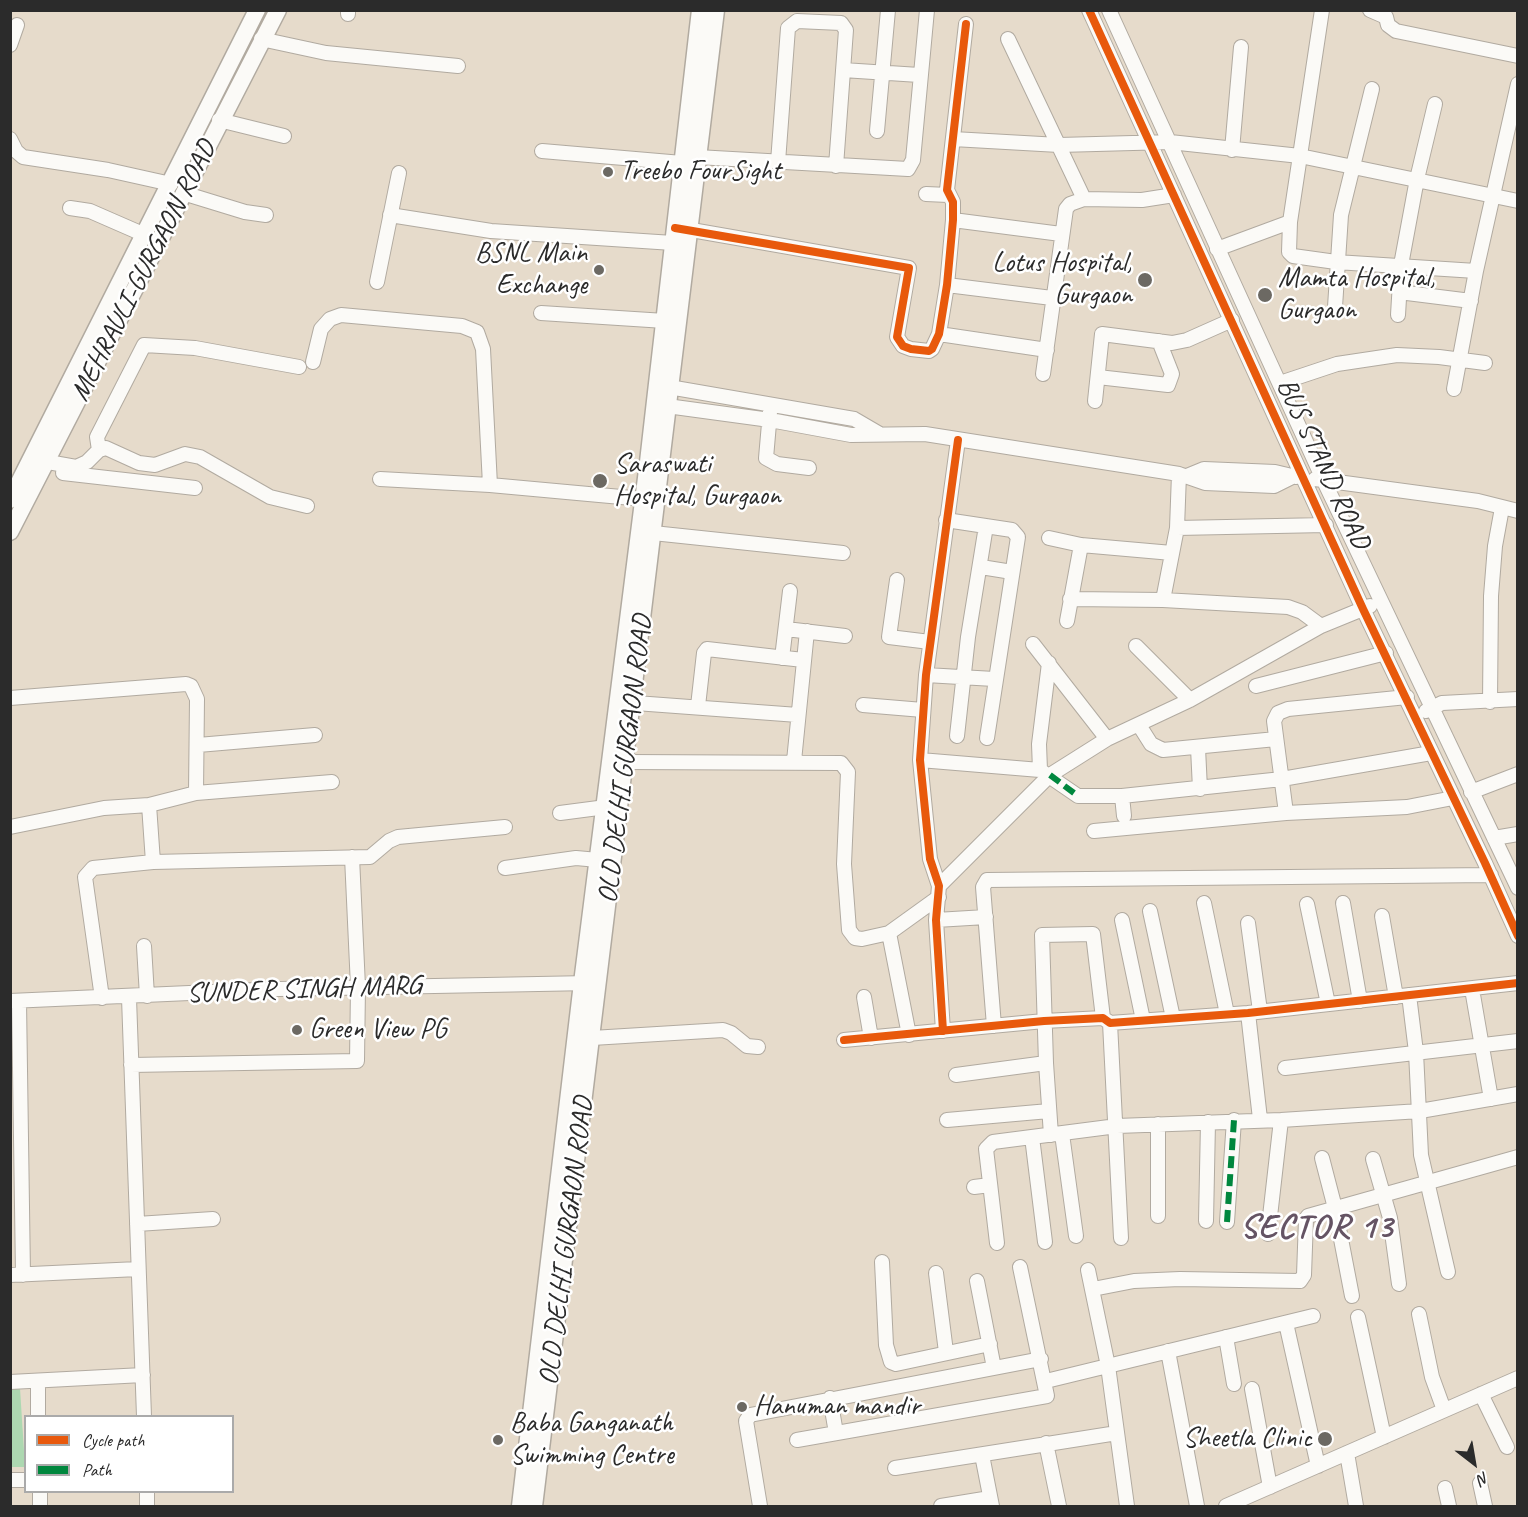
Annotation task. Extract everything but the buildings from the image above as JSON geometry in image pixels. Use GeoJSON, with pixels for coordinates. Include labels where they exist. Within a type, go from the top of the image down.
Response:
{"type":"FeatureCollection","features":[{"type":"Feature","properties":{"kind":"main road","name":"MEHRAULI-GURGAON ROAD"},"geometry":{"type":"LineString","coordinates":[[10,500],[40,468],[202,138],[257,10]]}},
{"type":"Feature","properties":{"kind":"main road","name":"MEHRAULI-GURGAON ROAD"},"geometry":{"type":"LineString","coordinates":[[202,138],[219,120],[278,10]]}},
{"type":"Feature","properties":{"kind":"main road","name":"OLD DELHI GURGAON ROAD"},"geometry":{"type":"LineString","coordinates":[[690,160],[700,10]]}},
{"type":"Feature","properties":{"kind":"main road","name":"OLD DELHI GURGAON ROAD"},"geometry":{"type":"LineString","coordinates":[[534,1506],[549,1325],[590,983],[626,762],[625,702],[643,499],[665,321],[716,10]]}},
{"type":"Feature","properties":{"kind":"main road","name":"MEHRAULI-GURGAON ROAD"},"geometry":{"type":"LineString","coordinates":[[10,532],[145,235],[177,188]]}},
{"type":"Feature","properties":{"kind":"main road","name":"OLD DELHI GURGAON ROAD"},"geometry":{"type":"LineString","coordinates":[[520,1506],[592,1038],[590,983],[598,860],[653,533],[669,387],[679,234]]}},
{"type":"Feature","properties":{"kind":"street"},"geometry":{"type":"LineString","coordinates":[[878,131],[881,72],[888,10]]}},
{"type":"Feature","properties":{"kind":"street"},"geometry":{"type":"LineString","coordinates":[[542,151],[904,170],[911,166],[927,10]]}},
{"type":"Feature","properties":{"kind":"street","name":"BUS STAND ROAD"},"geometry":{"type":"LineString","coordinates":[[1089,10],[1232,320],[1299,478],[1326,525],[1363,609],[1386,652],[1518,936]]}},
{"type":"Feature","properties":{"kind":"street","name":"BUS STAND ROAD"},"geometry":{"type":"LineString","coordinates":[[1109,10],[1323,479],[1471,792],[1503,857],[1514,874],[1518,888]]}},
{"type":"Feature","properties":{"kind":"street"},"geometry":{"type":"LineString","coordinates":[[1322,10],[1290,222],[1289,252],[1293,256],[1336,262],[1476,271]]}},
{"type":"Feature","properties":{"kind":"street"},"geometry":{"type":"LineString","coordinates":[[1370,10],[1386,17],[1388,25],[1396,32],[1518,56]]}},
{"type":"Feature","properties":{"kind":"street"},"geometry":{"type":"LineString","coordinates":[[778,162],[787,35],[791,24],[797,21],[844,25],[836,166]]}},
{"type":"Feature","properties":{"kind":"street"},"geometry":{"type":"LineString","coordinates":[[390,215],[490,231],[679,234],[909,268],[897,336],[899,342],[911,349],[929,351],[939,334],[947,285],[953,220],[953,202],[948,195],[966,24]]}},
{"type":"Feature","properties":{"kind":"street"},"geometry":{"type":"LineString","coordinates":[[10,45],[18,25]]}},
{"type":"Feature","properties":{"kind":"street"},"geometry":{"type":"LineString","coordinates":[[261,39],[326,52],[458,66]]}},
{"type":"Feature","properties":{"kind":"street"},"geometry":{"type":"LineString","coordinates":[[1008,39],[1083,199]]}},
{"type":"Feature","properties":{"kind":"street"},"geometry":{"type":"LineString","coordinates":[[1232,150],[1241,46]]}},
{"type":"Feature","properties":{"kind":"street"},"geometry":{"type":"LineString","coordinates":[[843,70],[919,75]]}},
{"type":"Feature","properties":{"kind":"street"},"geometry":{"type":"LineString","coordinates":[[1454,389],[1491,195],[1518,84]]}},
{"type":"Feature","properties":{"kind":"street"},"geometry":{"type":"LineString","coordinates":[[1335,307],[1336,262],[1341,215],[1372,89]]}},
{"type":"Feature","properties":{"kind":"street"},"geometry":{"type":"LineString","coordinates":[[1398,315],[1401,265],[1417,179],[1435,104]]}},
{"type":"Feature","properties":{"kind":"street"},"geometry":{"type":"LineString","coordinates":[[219,120],[284,136]]}},
{"type":"Feature","properties":{"kind":"street"},"geometry":{"type":"LineString","coordinates":[[10,139],[16,151],[23,157],[108,170],[177,188],[245,212],[266,215]]}},
{"type":"Feature","properties":{"kind":"street"},"geometry":{"type":"LineString","coordinates":[[953,139],[1059,145],[1170,142],[1300,156],[1518,201]]}},
{"type":"Feature","properties":{"kind":"street"},"geometry":{"type":"LineString","coordinates":[[377,282],[399,172]]}},
{"type":"Feature","properties":{"kind":"street"},"geometry":{"type":"LineString","coordinates":[[926,194],[948,195]]}},
{"type":"Feature","properties":{"kind":"street"},"geometry":{"type":"LineString","coordinates":[[1043,374],[1066,209],[1070,204],[1083,199],[1142,200],[1174,195]]}},
{"type":"Feature","properties":{"kind":"street"},"geometry":{"type":"LineString","coordinates":[[70,208],[90,211],[145,235]]}},
{"type":"Feature","properties":{"kind":"street"},"geometry":{"type":"LineString","coordinates":[[953,220],[1061,234]]}},
{"type":"Feature","properties":{"kind":"street"},"geometry":{"type":"LineString","coordinates":[[1217,249],[1290,222]]}},
{"type":"Feature","properties":{"kind":"street"},"geometry":{"type":"LineString","coordinates":[[947,285],[1052,298]]}},
{"type":"Feature","properties":{"kind":"street"},"geometry":{"type":"LineString","coordinates":[[1399,292],[1471,301]]}},
{"type":"Feature","properties":{"kind":"street"},"geometry":{"type":"LineString","coordinates":[[542,313],[665,321]]}},
{"type":"Feature","properties":{"kind":"street"},"geometry":{"type":"LineString","coordinates":[[313,362],[321,329],[330,319],[341,315],[462,326],[477,332],[483,349],[490,485]]}},
{"type":"Feature","properties":{"kind":"street"},"geometry":{"type":"LineString","coordinates":[[1095,400],[1102,334],[1172,343],[1187,340],[1232,320]]}},
{"type":"Feature","properties":{"kind":"street"},"geometry":{"type":"LineString","coordinates":[[939,334],[1047,350]]}},
{"type":"Feature","properties":{"kind":"street"},"geometry":{"type":"LineString","coordinates":[[1098,377],[1168,385],[1172,374],[1159,341]]}},
{"type":"Feature","properties":{"kind":"street"},"geometry":{"type":"LineString","coordinates":[[99,450],[97,436],[144,345],[195,348],[299,367]]}},
{"type":"Feature","properties":{"kind":"street"},"geometry":{"type":"LineString","coordinates":[[1280,383],[1337,364],[1397,355],[1485,363]]}},
{"type":"Feature","properties":{"kind":"street"},"geometry":{"type":"LineString","coordinates":[[669,387],[854,419],[878,433]]}},
{"type":"Feature","properties":{"kind":"street"},"geometry":{"type":"LineString","coordinates":[[771,404],[765,458],[777,464],[809,468]]}},
{"type":"Feature","properties":{"kind":"street"},"geometry":{"type":"LineString","coordinates":[[667,405],[770,420],[850,435],[925,434],[1183,475],[1205,483],[1274,486],[1299,478],[1323,479],[1478,501],[1518,511]]}},
{"type":"Feature","properties":{"kind":"street"},"geometry":{"type":"LineString","coordinates":[[943,1031],[936,920],[939,892],[930,859],[920,760],[926,675],[958,440]]}},
{"type":"Feature","properties":{"kind":"street"},"geometry":{"type":"LineString","coordinates":[[40,468],[76,467],[87,462],[99,450],[106,448],[139,463],[155,465],[185,454],[200,457],[270,497],[307,506]]}},
{"type":"Feature","properties":{"kind":"street"},"geometry":{"type":"LineString","coordinates":[[40,468],[67,474],[195,488]]}},
{"type":"Feature","properties":{"kind":"street"},"geometry":{"type":"LineString","coordinates":[[1163,600],[1177,528],[1183,475]]}},
{"type":"Feature","properties":{"kind":"street"},"geometry":{"type":"LineString","coordinates":[[380,478],[643,499]]}},
{"type":"Feature","properties":{"kind":"street"},"geometry":{"type":"LineString","coordinates":[[1490,702],[1491,596],[1495,546],[1502,508]]}},
{"type":"Feature","properties":{"kind":"street"},"geometry":{"type":"LineString","coordinates":[[946,520],[1017,533],[987,738]]}},
{"type":"Feature","properties":{"kind":"street"},"geometry":{"type":"LineString","coordinates":[[1177,528],[1326,525]]}},
{"type":"Feature","properties":{"kind":"street"},"geometry":{"type":"LineString","coordinates":[[957,736],[963,676],[986,526]]}},
{"type":"Feature","properties":{"kind":"street"},"geometry":{"type":"LineString","coordinates":[[653,533],[843,554]]}},
{"type":"Feature","properties":{"kind":"street"},"geometry":{"type":"LineString","coordinates":[[1049,538],[1081,545],[1172,553]]}},
{"type":"Feature","properties":{"kind":"street"},"geometry":{"type":"LineString","coordinates":[[1067,621],[1081,545]]}},
{"type":"Feature","properties":{"kind":"street"},"geometry":{"type":"LineString","coordinates":[[981,567],[1012,572]]}},
{"type":"Feature","properties":{"kind":"street"},"geometry":{"type":"LineString","coordinates":[[897,580],[890,637],[930,642]]}},
{"type":"Feature","properties":{"kind":"street"},"geometry":{"type":"LineString","coordinates":[[782,658],[790,591]]}},
{"type":"Feature","properties":{"kind":"street"},"geometry":{"type":"LineString","coordinates":[[1070,599],[1163,600],[1288,607],[1302,612],[1321,626]]}},
{"type":"Feature","properties":{"kind":"street"},"geometry":{"type":"LineString","coordinates":[[626,762],[794,761],[833,762],[846,766],[848,772],[844,864],[849,930],[855,938],[862,939],[889,933],[939,892],[1045,772],[1107,739],[1190,700],[1321,626],[1381,603]]}},
{"type":"Feature","properties":{"kind":"street"},"geometry":{"type":"LineString","coordinates":[[786,629],[845,636]]}},
{"type":"Feature","properties":{"kind":"street"},"geometry":{"type":"LineString","coordinates":[[794,761],[807,631]]}},
{"type":"Feature","properties":{"kind":"street"},"geometry":{"type":"LineString","coordinates":[[1033,644],[1107,739]]}},
{"type":"Feature","properties":{"kind":"street"},"geometry":{"type":"LineString","coordinates":[[1136,646],[1190,700]]}},
{"type":"Feature","properties":{"kind":"street"},"geometry":{"type":"LineString","coordinates":[[698,706],[704,653],[707,649],[803,660]]}},
{"type":"Feature","properties":{"kind":"street"},"geometry":{"type":"LineString","coordinates":[[1256,686],[1386,652]]}},
{"type":"Feature","properties":{"kind":"street"},"geometry":{"type":"LineString","coordinates":[[1045,772],[1039,744],[1049,663]]}},
{"type":"Feature","properties":{"kind":"street"},"geometry":{"type":"LineString","coordinates":[[926,675],[994,679]]}},
{"type":"Feature","properties":{"kind":"street"},"geometry":{"type":"LineString","coordinates":[[10,698],[186,684],[191,686],[197,699],[196,793]]}},
{"type":"Feature","properties":{"kind":"street"},"geometry":{"type":"LineString","coordinates":[[1286,813],[1275,717],[1288,709],[1407,697]]}},
{"type":"Feature","properties":{"kind":"street"},"geometry":{"type":"LineString","coordinates":[[1415,715],[1442,703],[1518,699]]}},
{"type":"Feature","properties":{"kind":"street"},"geometry":{"type":"LineString","coordinates":[[625,702],[698,706],[798,716]]}},
{"type":"Feature","properties":{"kind":"street"},"geometry":{"type":"LineString","coordinates":[[863,705],[923,710]]}},
{"type":"Feature","properties":{"kind":"street"},"geometry":{"type":"LineString","coordinates":[[1139,725],[1156,748],[1198,748],[1276,739]]}},
{"type":"Feature","properties":{"kind":"street"},"geometry":{"type":"LineString","coordinates":[[198,745],[315,735]]}},
{"type":"Feature","properties":{"kind":"street"},"geometry":{"type":"LineString","coordinates":[[1198,748],[1200,789]]}},
{"type":"Feature","properties":{"kind":"street"},"geometry":{"type":"LineString","coordinates":[[920,760],[1045,772],[1078,795],[1122,796],[1282,779],[1431,753]]}},
{"type":"Feature","properties":{"kind":"street"},"geometry":{"type":"LineString","coordinates":[[1471,792],[1518,774]]}},
{"type":"Feature","properties":{"kind":"street"},"geometry":{"type":"LineString","coordinates":[[10,827],[104,808],[149,805],[196,793],[332,782]]}},
{"type":"Feature","properties":{"kind":"street"},"geometry":{"type":"LineString","coordinates":[[1122,796],[1124,816]]}},
{"type":"Feature","properties":{"kind":"street"},"geometry":{"type":"LineString","coordinates":[[1094,831],[1286,813],[1407,807],[1454,798]]}},
{"type":"Feature","properties":{"kind":"street"},"geometry":{"type":"LineString","coordinates":[[149,805],[153,862]]}},
{"type":"Feature","properties":{"kind":"street"},"geometry":{"type":"LineString","coordinates":[[560,813],[606,807]]}},
{"type":"Feature","properties":{"kind":"street"},"geometry":{"type":"LineString","coordinates":[[102,998],[86,877],[93,868],[153,862],[369,857],[389,841],[398,837],[505,827]]}},
{"type":"Feature","properties":{"kind":"street"},"geometry":{"type":"LineString","coordinates":[[1494,838],[1518,834]]}},
{"type":"Feature","properties":{"kind":"street"},"geometry":{"type":"LineString","coordinates":[[130,1065],[357,1060],[358,987],[352,857]]}},
{"type":"Feature","properties":{"kind":"street"},"geometry":{"type":"LineString","coordinates":[[994,1026],[983,886],[987,880],[1488,869],[1503,857]]}},
{"type":"Feature","properties":{"kind":"street"},"geometry":{"type":"LineString","coordinates":[[505,868],[576,858],[598,860]]}},
{"type":"Feature","properties":{"kind":"street"},"geometry":{"type":"LineString","coordinates":[[1204,903],[1227,1014]]}},
{"type":"Feature","properties":{"kind":"street"},"geometry":{"type":"LineString","coordinates":[[1343,903],[1360,1001]]}},
{"type":"Feature","properties":{"kind":"street"},"geometry":{"type":"LineString","coordinates":[[1307,904],[1328,1004]]}},
{"type":"Feature","properties":{"kind":"street"},"geometry":{"type":"LineString","coordinates":[[1150,910],[1173,1018]]}},
{"type":"Feature","properties":{"kind":"street"},"geometry":{"type":"LineString","coordinates":[[1382,916],[1416,1052],[1421,1155],[1429,1180],[1448,1272]]}},
{"type":"Feature","properties":{"kind":"street"},"geometry":{"type":"LineString","coordinates":[[936,920],[986,917]]}},
{"type":"Feature","properties":{"kind":"street"},"geometry":{"type":"LineString","coordinates":[[1122,920],[1143,1020]]}},
{"type":"Feature","properties":{"kind":"street"},"geometry":{"type":"LineString","coordinates":[[1248,923],[1260,1119]]}},
{"type":"Feature","properties":{"kind":"street"},"geometry":{"type":"LineString","coordinates":[[889,933],[909,1035]]}},
{"type":"Feature","properties":{"kind":"street"},"geometry":{"type":"LineString","coordinates":[[1076,1236],[1057,1134],[1049,1111],[1041,938],[1044,934],[1093,934],[1106,1020],[1117,1126],[1121,1238]]}},
{"type":"Feature","properties":{"kind":"street"},"geometry":{"type":"LineString","coordinates":[[144,946],[147,996]]}},
{"type":"Feature","properties":{"kind":"street","name":"SUNDER SINGH MARG"},"geometry":{"type":"LineString","coordinates":[[15,1001],[358,987],[590,983]]}},
{"type":"Feature","properties":{"kind":"street"},"geometry":{"type":"LineString","coordinates":[[844,1040],[1044,1021],[1143,1020],[1254,1012],[1518,983]]}},
{"type":"Feature","properties":{"kind":"street"},"geometry":{"type":"LineString","coordinates":[[1472,988],[1491,1099]]}},
{"type":"Feature","properties":{"kind":"street"},"geometry":{"type":"LineString","coordinates":[[864,997],[871,1038]]}},
{"type":"Feature","properties":{"kind":"street"},"geometry":{"type":"LineString","coordinates":[[129,998],[144,1415]]}},
{"type":"Feature","properties":{"kind":"street"},"geometry":{"type":"LineString","coordinates":[[15,1001],[16,1275],[138,1269]]}},
{"type":"Feature","properties":{"kind":"street"},"geometry":{"type":"LineString","coordinates":[[592,1038],[723,1030],[731,1033],[747,1046],[758,1047]]}},
{"type":"Feature","properties":{"kind":"street"},"geometry":{"type":"LineString","coordinates":[[1285,1068],[1518,1041]]}},
{"type":"Feature","properties":{"kind":"street"},"geometry":{"type":"LineString","coordinates":[[956,1076],[1046,1063]]}},
{"type":"Feature","properties":{"kind":"street"},"geometry":{"type":"LineString","coordinates":[[997,1243],[988,1145],[1117,1126],[1281,1120],[1420,1111],[1518,1094]]}},
{"type":"Feature","properties":{"kind":"street"},"geometry":{"type":"LineString","coordinates":[[947,1120],[1049,1111]]}},
{"type":"Feature","properties":{"kind":"street"},"geometry":{"type":"LineString","coordinates":[[1227,1222],[1234,1120]]}},
{"type":"Feature","properties":{"kind":"street"},"geometry":{"type":"LineString","coordinates":[[1268,1234],[1281,1120]]}},
{"type":"Feature","properties":{"kind":"street"},"geometry":{"type":"LineString","coordinates":[[1206,1221],[1208,1122]]}},
{"type":"Feature","properties":{"kind":"street"},"geometry":{"type":"LineString","coordinates":[[1158,1124],[1158,1216]]}},
{"type":"Feature","properties":{"kind":"street"},"geometry":{"type":"LineString","coordinates":[[1032,1137],[1045,1242]]}},
{"type":"Feature","properties":{"kind":"street"},"geometry":{"type":"LineString","coordinates":[[1093,1289],[1134,1281],[1300,1281],[1305,1275],[1306,1219],[1311,1215],[1383,1196],[1429,1180],[1518,1157]]}},
{"type":"Feature","properties":{"kind":"street"},"geometry":{"type":"LineString","coordinates":[[1322,1158],[1335,1208],[1352,1296]]}},
{"type":"Feature","properties":{"kind":"street"},"geometry":{"type":"LineString","coordinates":[[1373,1159],[1392,1227],[1398,1284]]}},
{"type":"Feature","properties":{"kind":"street"},"geometry":{"type":"LineString","coordinates":[[974,1187],[990,1185]]}},
{"type":"Feature","properties":{"kind":"street"},"geometry":{"type":"LineString","coordinates":[[136,1224],[213,1220]]}},
{"type":"Feature","properties":{"kind":"street"},"geometry":{"type":"LineString","coordinates":[[882,1262],[888,1357],[896,1364],[990,1344]]}},
{"type":"Feature","properties":{"kind":"street"},"geometry":{"type":"LineString","coordinates":[[797,1440],[1042,1398],[1048,1391],[1020,1268]]}},
{"type":"Feature","properties":{"kind":"street"},"geometry":{"type":"LineString","coordinates":[[1088,1270],[1108,1366],[1127,1506]]}},
{"type":"Feature","properties":{"kind":"street"},"geometry":{"type":"LineString","coordinates":[[936,1273],[946,1352]]}},
{"type":"Feature","properties":{"kind":"street"},"geometry":{"type":"LineString","coordinates":[[976,1281],[994,1368]]}},
{"type":"Feature","properties":{"kind":"street"},"geometry":{"type":"LineString","coordinates":[[1419,1314],[1432,1377],[1444,1410]]}},
{"type":"Feature","properties":{"kind":"street"},"geometry":{"type":"LineString","coordinates":[[1046,1381],[1313,1316]]}},
{"type":"Feature","properties":{"kind":"street"},"geometry":{"type":"LineString","coordinates":[[1358,1317],[1384,1437]]}},
{"type":"Feature","properties":{"kind":"street"},"geometry":{"type":"LineString","coordinates":[[1286,1323],[1318,1466]]}},
{"type":"Feature","properties":{"kind":"street"},"geometry":{"type":"LineString","coordinates":[[1226,1337],[1234,1384]]}},
{"type":"Feature","properties":{"kind":"street"},"geometry":{"type":"LineString","coordinates":[[1168,1351],[1197,1506]]}},
{"type":"Feature","properties":{"kind":"street"},"geometry":{"type":"LineString","coordinates":[[760,1506],[747,1417],[830,1398],[1041,1359]]}},
{"type":"Feature","properties":{"kind":"street"},"geometry":{"type":"LineString","coordinates":[[10,1382],[143,1375]]}},
{"type":"Feature","properties":{"kind":"street"},"geometry":{"type":"LineString","coordinates":[[1226,1506],[1518,1378]]}},
{"type":"Feature","properties":{"kind":"street"},"geometry":{"type":"LineString","coordinates":[[38,1381],[38,1415]]}},
{"type":"Feature","properties":{"kind":"street"},"geometry":{"type":"LineString","coordinates":[[1252,1389],[1270,1487]]}},
{"type":"Feature","properties":{"kind":"street"},"geometry":{"type":"LineString","coordinates":[[1481,1394],[1507,1447]]}},
{"type":"Feature","properties":{"kind":"street"},"geometry":{"type":"LineString","coordinates":[[830,1398],[836,1433]]}},
{"type":"Feature","properties":{"kind":"street"},"geometry":{"type":"LineString","coordinates":[[895,1468],[1117,1433]]}},
{"type":"Feature","properties":{"kind":"street"},"geometry":{"type":"LineString","coordinates":[[1046,1443],[1059,1506]]}},
{"type":"Feature","properties":{"kind":"street"},"geometry":{"type":"LineString","coordinates":[[1347,1453],[1356,1506]]}},
{"type":"Feature","properties":{"kind":"street"},"geometry":{"type":"LineString","coordinates":[[941,1506],[991,1502],[982,1455]]}},
{"type":"Feature","properties":{"kind":"street"},"geometry":{"type":"LineString","coordinates":[[1480,1482],[1485,1506]]}},
{"type":"Feature","properties":{"kind":"street"},"geometry":{"type":"LineString","coordinates":[[1445,1488],[1449,1506]]}},
{"type":"Feature","properties":{"kind":"green space"},"geometry":{"type":"Polygon","coordinates":[[[10,1388],[20,1388],[24,1467],[11,1467],[10,1388]]]}},
{"type":"Feature","properties":{"kind":"marked path"},"geometry":{"type":"LineString","coordinates":[[1050,775],[1078,796]]}},
{"type":"Feature","properties":{"kind":"marked path"},"geometry":{"type":"LineString","coordinates":[[1227,1222],[1234,1120]]}},
{"type":"Feature","properties":{"kind":"cycle path"},"geometry":{"type":"LineString","coordinates":[[1089,10],[1363,609],[1518,936]]}},
{"type":"Feature","properties":{"kind":"cycle path"},"geometry":{"type":"LineString","coordinates":[[675,228],[909,268],[897,337],[903,346],[911,349],[929,351],[932,349],[939,334],[947,285],[953,220],[953,202],[947,190],[966,24]]}},
{"type":"Feature","properties":{"kind":"cycle path"},"geometry":{"type":"LineString","coordinates":[[943,1031],[936,920],[939,886],[930,859],[920,760],[926,675],[958,440]]}},
{"type":"Feature","properties":{"kind":"cycle path"},"geometry":{"type":"LineString","coordinates":[[844,1040],[1044,1021],[1103,1018],[1110,1023],[1248,1013],[1518,983]]}},
{"type":"Feature","properties":{"kind":"place","name":"Treebo FourSight"},"geometry":{"type":"Point","coordinates":[608,172]}},
{"type":"Feature","properties":{"kind":"place","name":"BSNL Main Exchange"},"geometry":{"type":"Point","coordinates":[599,270]}},
{"type":"Feature","properties":{"kind":"place","name":"Lotus Hospital, Gurgaon"},"geometry":{"type":"Point","coordinates":[1145,280]}},
{"type":"Feature","properties":{"kind":"place","name":"Mamta Hospital, Gurgaon"},"geometry":{"type":"Point","coordinates":[1265,295]}},
{"type":"Feature","properties":{"kind":"place","name":"Saraswati Hospital, Gurgaon"},"geometry":{"type":"Point","coordinates":[600,481]}},
{"type":"Feature","properties":{"kind":"place","name":"Green View PG"},"geometry":{"type":"Point","coordinates":[297,1030]}},
{"type":"Feature","properties":{"kind":"place","name":"Hanuman mandir"},"geometry":{"type":"Point","coordinates":[742,1407]}},
{"type":"Feature","properties":{"kind":"place","name":"Sheetla Clinic"},"geometry":{"type":"Point","coordinates":[1325,1439]}},
{"type":"Feature","properties":{"kind":"place","name":"Baba Ganganath Swimming Centre"},"geometry":{"type":"Point","coordinates":[498,1440]}},
{"type":"Feature","properties":{"kind":"district","name":"SECTOR 13"},"geometry":{"type":"Point","coordinates":[1317,1228]}}]}
